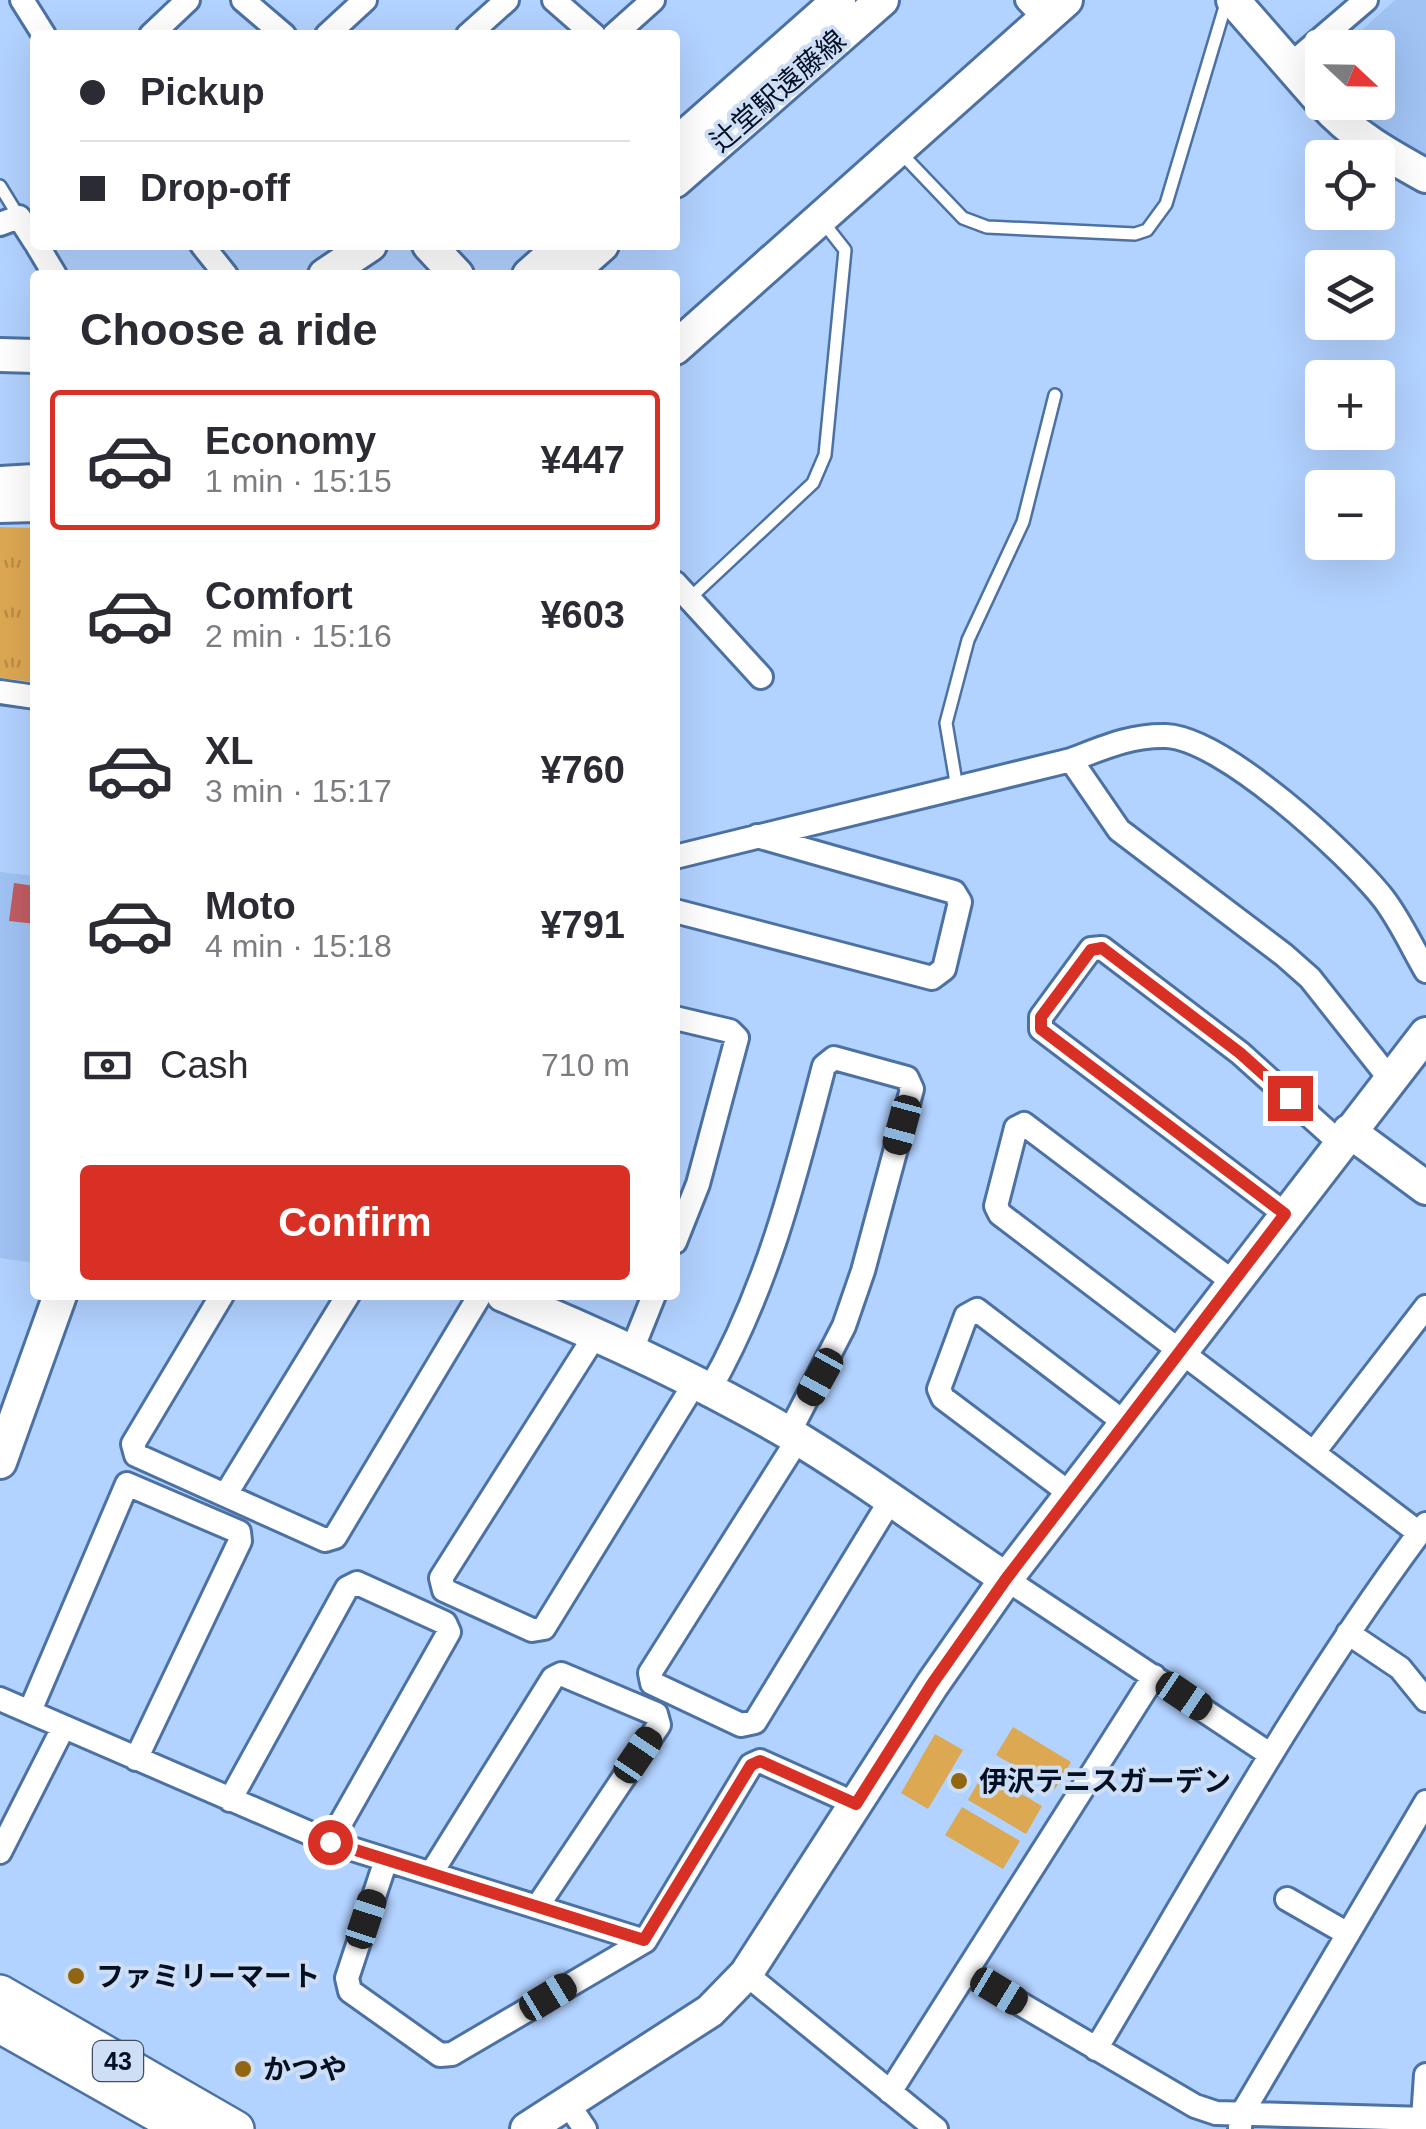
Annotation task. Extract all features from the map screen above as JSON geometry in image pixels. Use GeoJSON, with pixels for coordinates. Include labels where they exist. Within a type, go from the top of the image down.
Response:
{"type":"FeatureCollection","features":[{"type":"Feature","properties":{"kind":"main road","name":"43"},"geometry":{"type":"LineString","coordinates":[[0,1993],[236,2129]]}},
{"type":"Feature","properties":{"kind":"main road","name":"43"},"geometry":{"type":"LineString","coordinates":[[0,2025],[184,2129]]}},
{"type":"Feature","properties":{"kind":"street"},"geometry":{"type":"LineString","coordinates":[[22,0],[41,30]]}},
{"type":"Feature","properties":{"kind":"street"},"geometry":{"type":"LineString","coordinates":[[156,30],[188,0]]}},
{"type":"Feature","properties":{"kind":"street"},"geometry":{"type":"LineString","coordinates":[[244,0],[278,30]]}},
{"type":"Feature","properties":{"kind":"street"},"geometry":{"type":"LineString","coordinates":[[333,30],[366,0]]}},
{"type":"Feature","properties":{"kind":"street"},"geometry":{"type":"LineString","coordinates":[[474,30],[507,0]]}},
{"type":"Feature","properties":{"kind":"street"},"geometry":{"type":"LineString","coordinates":[[554,0],[588,30]]}},
{"type":"Feature","properties":{"kind":"street"},"geometry":{"type":"LineString","coordinates":[[620,30],[653,0]]}},
{"type":"Feature","properties":{"kind":"street","name":"辻堂駅遠藤線"},"geometry":{"type":"LineString","coordinates":[[680,142],[839,0]]}},
{"type":"Feature","properties":{"kind":"street","name":"辻堂駅遠藤線"},"geometry":{"type":"LineString","coordinates":[[680,177],[882,0]]}},
{"type":"Feature","properties":{"kind":"street"},"geometry":{"type":"LineString","coordinates":[[1230,0],[1305,83]]}},
{"type":"Feature","properties":{"kind":"street"},"geometry":{"type":"LineString","coordinates":[[1289,66],[1366,0]]}},
{"type":"Feature","properties":{"kind":"street"},"geometry":{"type":"LineString","coordinates":[[680,344],[897,149],[1045,6]]}},
{"type":"Feature","properties":{"kind":"street"},"geometry":{"type":"LineString","coordinates":[[1339,120],[1374,147],[1426,176]]}},
{"type":"Feature","properties":{"kind":"street"},"geometry":{"type":"LineString","coordinates":[[206,250],[222,270]]}},
{"type":"Feature","properties":{"kind":"street"},"geometry":{"type":"LineString","coordinates":[[332,270],[362,250]]}},
{"type":"Feature","properties":{"kind":"street"},"geometry":{"type":"LineString","coordinates":[[434,250],[452,270]]}},
{"type":"Feature","properties":{"kind":"street"},"geometry":{"type":"LineString","coordinates":[[535,270],[557,250]]}},
{"type":"Feature","properties":{"kind":"street"},"geometry":{"type":"LineString","coordinates":[[574,270],[596,250]]}},
{"type":"Feature","properties":{"kind":"street"},"geometry":{"type":"LineString","coordinates":[[0,355],[30,356]]}},
{"type":"Feature","properties":{"kind":"street"},"geometry":{"type":"LineString","coordinates":[[0,483],[30,482]]}},
{"type":"Feature","properties":{"kind":"street"},"geometry":{"type":"LineString","coordinates":[[0,506],[30,505]]}},
{"type":"Feature","properties":{"kind":"street"},"geometry":{"type":"LineString","coordinates":[[682,591],[762,677]]}},
{"type":"Feature","properties":{"kind":"street"},"geometry":{"type":"LineString","coordinates":[[0,692],[30,696]]}},
{"type":"Feature","properties":{"kind":"street"},"geometry":{"type":"LineString","coordinates":[[680,856],[1071,760],[1128,738],[1170,736],[1205,747],[1290,808],[1346,858],[1385,901],[1426,971]]}},
{"type":"Feature","properties":{"kind":"street"},"geometry":{"type":"LineString","coordinates":[[1071,760],[1119,830],[1310,978],[1390,1079]]}},
{"type":"Feature","properties":{"kind":"street"},"geometry":{"type":"LineString","coordinates":[[680,913],[932,978],[944,969],[960,902],[954,892],[756,836]]}},
{"type":"Feature","properties":{"kind":"street"},"geometry":{"type":"LineString","coordinates":[[1285,1214],[1041,1029],[1041,1017],[1091,950],[1102,948],[1345,1137],[1426,1188]]}},
{"type":"Feature","properties":{"kind":"street"},"geometry":{"type":"LineString","coordinates":[[680,1019],[730,1031],[737,1038],[698,1184],[680,1229]]}},
{"type":"Feature","properties":{"kind":"street"},"geometry":{"type":"LineString","coordinates":[[527,2129],[576,2116],[710,2011],[746,1974],[932,1684],[1006,1579],[1426,1034]]}},
{"type":"Feature","properties":{"kind":"street"},"geometry":{"type":"LineString","coordinates":[[596,1334],[441,1578],[444,1590],[532,1630],[544,1628],[703,1385],[731,1353],[764,1281],[824,1066],[834,1058],[907,1078],[912,1089],[864,1272],[828,1360],[793,1436],[650,1672],[652,1683],[741,1725],[755,1722],[890,1500]]}},
{"type":"Feature","properties":{"kind":"street"},"geometry":{"type":"LineString","coordinates":[[1096,2049],[1271,1755],[1348,1633],[1423,1529],[1314,1452],[1000,1214],[996,1206],[1016,1128],[1024,1124],[1233,1282]]}},
{"type":"Feature","properties":{"kind":"street"},"geometry":{"type":"LineString","coordinates":[[0,1462],[58,1300]]}},
{"type":"Feature","properties":{"kind":"street"},"geometry":{"type":"LineString","coordinates":[[219,1300],[132,1444],[136,1456],[325,1540],[335,1536],[477,1300]]}},
{"type":"Feature","properties":{"kind":"street"},"geometry":{"type":"LineString","coordinates":[[226,1494],[345,1300]]}},
{"type":"Feature","properties":{"kind":"street"},"geometry":{"type":"LineString","coordinates":[[632,1350],[652,1300]]}},
{"type":"Feature","properties":{"kind":"street"},"geometry":{"type":"LineString","coordinates":[[551,1304],[596,1334],[703,1385],[793,1436],[1271,1755]]}},
{"type":"Feature","properties":{"kind":"street"},"geometry":{"type":"LineString","coordinates":[[1314,1452],[1426,1307]]}},
{"type":"Feature","properties":{"kind":"street"},"geometry":{"type":"LineString","coordinates":[[1072,1495],[942,1398],[939,1388],[966,1316],[976,1310],[1125,1423]]}},
{"type":"Feature","properties":{"kind":"street"},"geometry":{"type":"LineString","coordinates":[[30,1711],[126,1484],[239,1532],[240,1541],[136,1760]]}},
{"type":"Feature","properties":{"kind":"street"},"geometry":{"type":"LineString","coordinates":[[230,1800],[347,1588],[357,1583],[445,1623],[449,1632],[330,1842]]}},
{"type":"Feature","properties":{"kind":"street"},"geometry":{"type":"LineString","coordinates":[[1348,1633],[1400,1668],[1426,1700]]}},
{"type":"Feature","properties":{"kind":"street"},"geometry":{"type":"LineString","coordinates":[[432,1872],[553,1678],[561,1674],[656,1714],[658,1725],[537,1906]]}},
{"type":"Feature","properties":{"kind":"street"},"geometry":{"type":"LineString","coordinates":[[890,2092],[1154,1676]]}},
{"type":"Feature","properties":{"kind":"street"},"geometry":{"type":"LineString","coordinates":[[0,1699],[330,1842],[644,1940]]}},
{"type":"Feature","properties":{"kind":"street"},"geometry":{"type":"LineString","coordinates":[[0,1852],[64,1728]]}},
{"type":"Feature","properties":{"kind":"street"},"geometry":{"type":"LineString","coordinates":[[386,1860],[347,1978],[350,1991],[440,2055],[452,2054],[644,1940],[751,1765],[760,1761],[856,1804]]}},
{"type":"Feature","properties":{"kind":"street"},"geometry":{"type":"LineString","coordinates":[[1241,2122],[1426,1802]]}},
{"type":"Feature","properties":{"kind":"street"},"geometry":{"type":"LineString","coordinates":[[1286,1899],[1348,1934]]}},
{"type":"Feature","properties":{"kind":"street"},"geometry":{"type":"LineString","coordinates":[[966,1972],[1195,2106],[1241,2122],[1425,2119],[1426,2075]]}},
{"type":"Feature","properties":{"kind":"street"},"geometry":{"type":"LineString","coordinates":[[746,1974],[936,2129]]}},
{"type":"Feature","properties":{"kind":"lane"},"geometry":{"type":"LineString","coordinates":[[897,149],[963,218],[987,228],[1135,234],[1146,230],[1166,204],[1230,0]]}},
{"type":"Feature","properties":{"kind":"lane"},"geometry":{"type":"LineString","coordinates":[[0,186],[26,231]]}},
{"type":"Feature","properties":{"kind":"lane"},"geometry":{"type":"LineString","coordinates":[[682,591],[813,483],[825,455],[845,250],[820,219]]}},
{"type":"Feature","properties":{"kind":"lane"},"geometry":{"type":"LineString","coordinates":[[957,788],[946,723],[968,640],[1023,522],[1055,394]]}},
{"type":"Feature","properties":{"kind":"shaded area"},"geometry":{"type":"Polygon","coordinates":[[[1395,0],[1426,0],[1426,155],[1382,133],[1367,120],[1395,120],[1395,30],[1362,30],[1395,0]]]}},
{"type":"Feature","properties":{"kind":"shaded area"},"geometry":{"type":"Polygon","coordinates":[[[0,872],[30,875],[30,1262],[0,1258],[0,872]]]}},
{"type":"Feature","properties":{"kind":"shaded area"},"geometry":{"type":"Polygon","coordinates":[[[14,883],[30,885],[30,923],[9,921],[14,883]]]}},
{"type":"Feature","properties":{"kind":"green space"},"geometry":{"type":"Polygon","coordinates":[[[0,527],[30,528],[30,681],[0,678],[0,527]]]}},
{"type":"Feature","properties":{"kind":"green space"},"geometry":{"type":"Polygon","coordinates":[[[1013,1727],[1071,1762],[1055,1789],[996,1755],[1013,1727]]]}},
{"type":"Feature","properties":{"kind":"green space"},"geometry":{"type":"Polygon","coordinates":[[[935,1734],[963,1750],[928,1809],[901,1793],[935,1734]]]}},
{"type":"Feature","properties":{"kind":"green space"},"geometry":{"type":"Polygon","coordinates":[[[984,1772],[1042,1806],[1026,1834],[968,1800],[984,1772]]]}},
{"type":"Feature","properties":{"kind":"green space"},"geometry":{"type":"Polygon","coordinates":[[[962,1807],[1020,1841],[1003,1869],[945,1835],[962,1807]]]}},
{"type":"Feature","properties":{"kind":"place","name":"伊沢テニスガーデン"},"geometry":{"type":"Point","coordinates":[959,1781]}},
{"type":"Feature","properties":{"kind":"place","name":"ファミリーマート"},"geometry":{"type":"Point","coordinates":[76,1976]}},
{"type":"Feature","properties":{"kind":"place","name":"かつや"},"geometry":{"type":"Point","coordinates":[243,2069]}},
{"type":"Feature","properties":{"kind":"route"},"geometry":{"type":"LineString","coordinates":[[330,1842],[644,1940],[751,1765],[760,1761],[856,1804],[932,1684],[1006,1579],[1285,1214],[1041,1029],[1041,1017],[1091,950],[1102,948],[1240,1053],[1290,1098]]}}]}
